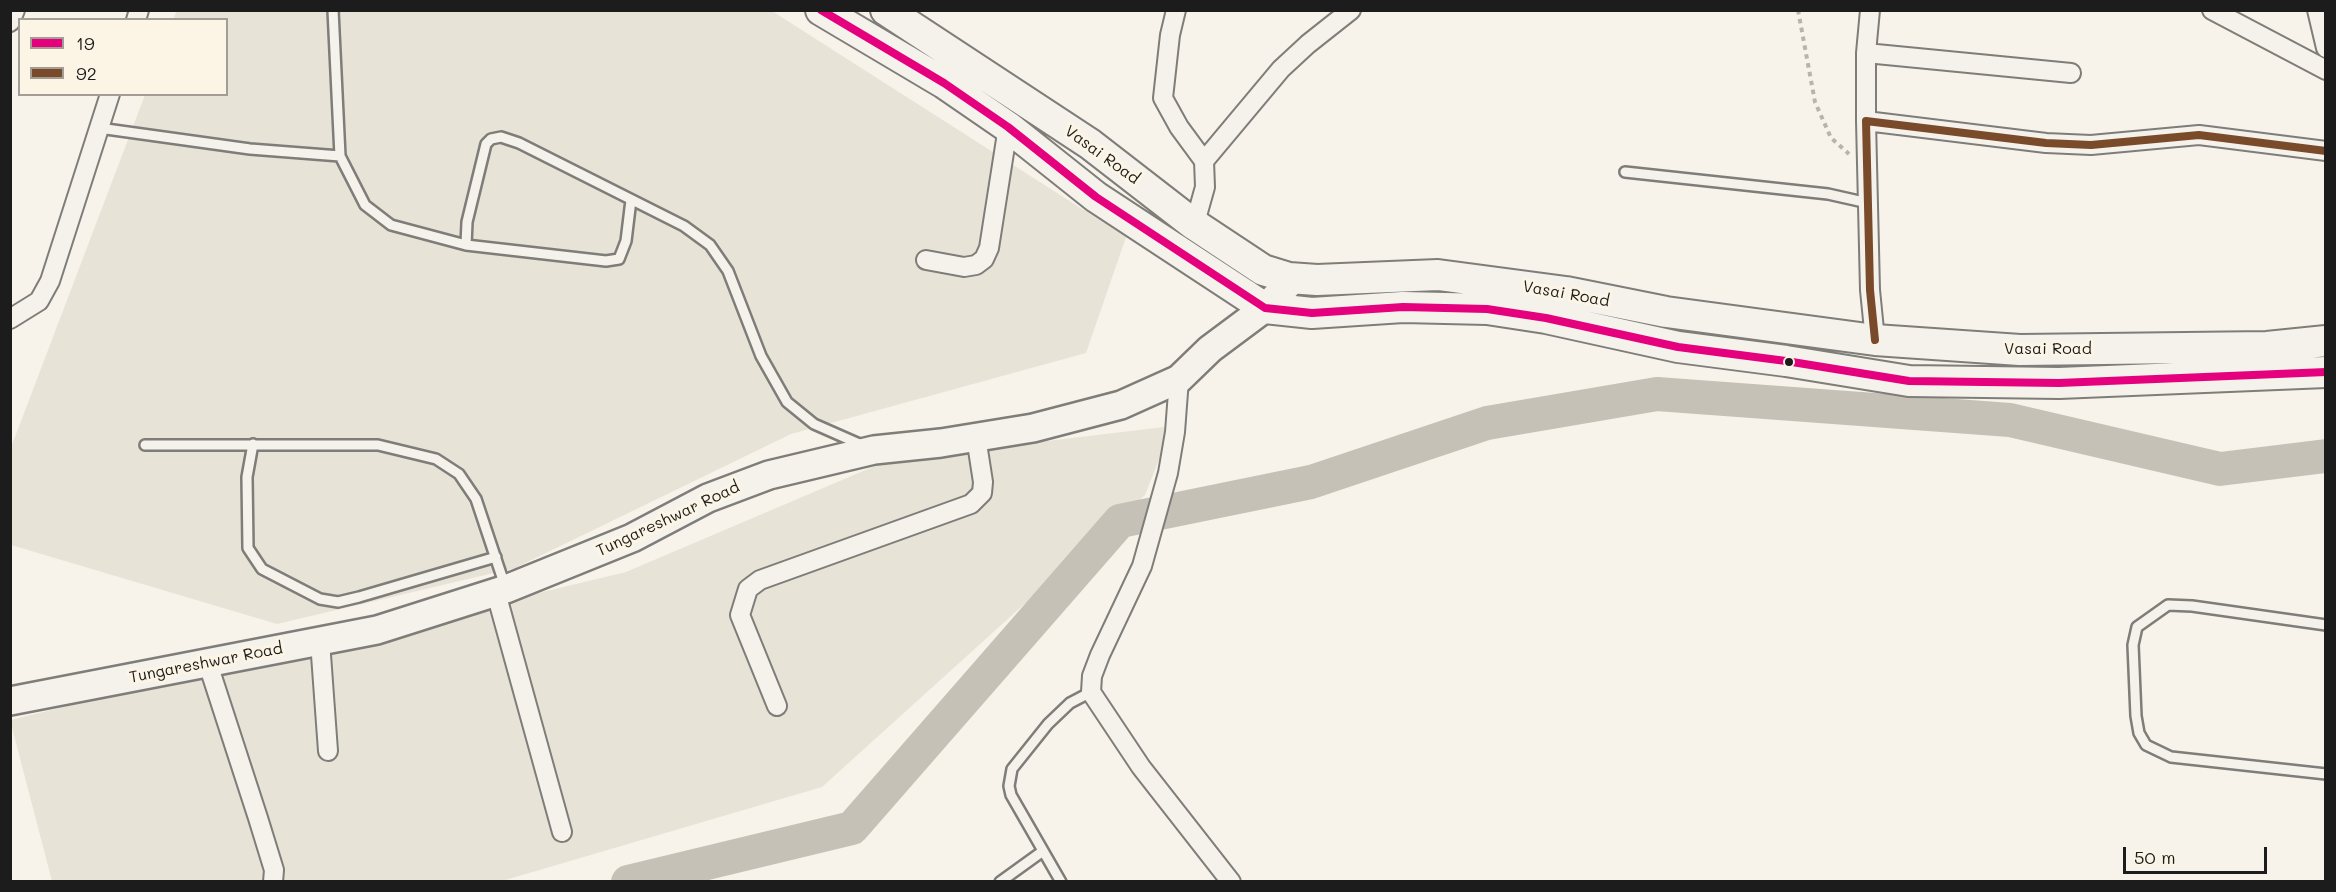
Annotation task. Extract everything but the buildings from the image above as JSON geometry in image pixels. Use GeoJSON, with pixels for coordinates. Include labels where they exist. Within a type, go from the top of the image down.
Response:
{"type":"FeatureCollection","features":[{"type":"Feature","properties":{"kind":"main road","name":"Vasai Road"},"geometry":{"type":"LineString","coordinates":[[821,10],[944,83],[1008,127],[1096,197],[1266,308],[1312,313],[1403,307],[1487,309],[1546,318],[1678,347],[1786,361],[1909,381],[2059,382],[2325,372]]}},
{"type":"Feature","properties":{"kind":"main road","name":"Vasai Road"},"geometry":{"type":"LineString","coordinates":[[886,10],[1090,144],[1192,223],[1263,270],[1293,279],[1438,274],[1566,292],[1666,312],[1875,340],[2020,350],[2267,347],[2325,341]]}},
{"type":"Feature","properties":{"kind":"street"},"geometry":{"type":"LineString","coordinates":[[10,22],[15,10]]}},
{"type":"Feature","properties":{"kind":"street"},"geometry":{"type":"LineString","coordinates":[[1176,10],[1170,35],[1163,98],[1179,128],[1204,161],[1204,187],[1198,212],[1192,223]]}},
{"type":"Feature","properties":{"kind":"street"},"geometry":{"type":"LineString","coordinates":[[1204,161],[1281,69],[1351,10]]}},
{"type":"Feature","properties":{"kind":"street"},"geometry":{"type":"LineString","coordinates":[[1870,10],[1866,53],[1866,121],[1870,290],[1875,340]]}},
{"type":"Feature","properties":{"kind":"street"},"geometry":{"type":"LineString","coordinates":[[2212,10],[2325,70]]}},
{"type":"Feature","properties":{"kind":"street"},"geometry":{"type":"LineString","coordinates":[[2317,10],[2325,48]]}},
{"type":"Feature","properties":{"kind":"street"},"geometry":{"type":"LineString","coordinates":[[1866,53],[2071,73]]}},
{"type":"Feature","properties":{"kind":"street"},"geometry":{"type":"LineString","coordinates":[[12,324],[39,302],[50,281],[110,96]]}},
{"type":"Feature","properties":{"kind":"street"},"geometry":{"type":"LineString","coordinates":[[1866,121],[2046,143],[2091,145],[2154,137],[2199,135],[2325,151]]}},
{"type":"Feature","properties":{"kind":"street"},"geometry":{"type":"LineString","coordinates":[[926,260],[964,267],[975,265],[984,259],[989,248],[1008,127]]}},
{"type":"Feature","properties":{"kind":"street","name":"Tungareshwar Road"},"geometry":{"type":"LineString","coordinates":[[10,701],[376,630],[501,591],[632,538],[708,498],[769,475],[874,450],[1033,428],[1121,405],[1179,379],[1210,349],[1266,308],[1293,279]]}},
{"type":"Feature","properties":{"kind":"street"},"geometry":{"type":"LineString","coordinates":[[1179,379],[1175,432],[1168,473],[1143,566],[1100,655],[1092,676],[1091,692],[1141,767],[1231,882]]}},
{"type":"Feature","properties":{"kind":"street"},"geometry":{"type":"LineString","coordinates":[[777,706],[740,615],[748,589],[760,580],[971,504],[982,493],[983,482],[976,437]]}},
{"type":"Feature","properties":{"kind":"street"},"geometry":{"type":"LineString","coordinates":[[501,591],[562,832]]}},
{"type":"Feature","properties":{"kind":"street"},"geometry":{"type":"LineString","coordinates":[[320,641],[328,751]]}},
{"type":"Feature","properties":{"kind":"street"},"geometry":{"type":"LineString","coordinates":[[207,661],[274,870],[273,882]]}},
{"type":"Feature","properties":{"kind":"lane"},"geometry":{"type":"LineString","coordinates":[[333,10],[340,156],[365,205],[391,225],[466,245],[606,261],[619,259],[626,241],[631,200]]}},
{"type":"Feature","properties":{"kind":"lane"},"geometry":{"type":"LineString","coordinates":[[99,128],[239,148],[340,156]]}},
{"type":"Feature","properties":{"kind":"lane"},"geometry":{"type":"LineString","coordinates":[[466,245],[467,222],[486,144],[491,139],[501,137],[519,143],[684,226],[710,245],[728,271],[760,356],[787,402],[814,424],[874,450]]}},
{"type":"Feature","properties":{"kind":"lane"},"geometry":{"type":"LineString","coordinates":[[1624,172],[1828,194],[1869,203]]}},
{"type":"Feature","properties":{"kind":"lane"},"geometry":{"type":"LineString","coordinates":[[146,444],[378,445],[436,459],[459,474],[476,499],[496,557],[501,591]]}},
{"type":"Feature","properties":{"kind":"lane"},"geometry":{"type":"LineString","coordinates":[[253,444],[247,477],[248,548],[262,569],[320,599],[338,602],[359,597],[496,557]]}},
{"type":"Feature","properties":{"kind":"lane"},"geometry":{"type":"LineString","coordinates":[[2325,625],[2192,606],[2168,605],[2137,627],[2133,645],[2136,716],[2139,733],[2146,745],[2171,756],[2325,774]]}},
{"type":"Feature","properties":{"kind":"lane"},"geometry":{"type":"LineString","coordinates":[[1061,882],[1011,795],[1012,769],[1048,724],[1070,703],[1091,692]]}},
{"type":"Feature","properties":{"kind":"lane"},"geometry":{"type":"LineString","coordinates":[[1000,882],[1043,851]]}},
{"type":"Feature","properties":{"kind":"path"},"geometry":{"type":"LineString","coordinates":[[1798,10],[1815,102],[1831,138],[1868,170]]}},
{"type":"Feature","properties":{"kind":"shaded area"},"geometry":{"type":"Polygon","coordinates":[[[177,11],[772,11],[1126,237],[1086,353],[791,434],[515,568],[277,624],[11,545],[10,450],[145,96],[228,96],[228,18],[174,18],[177,11]]]}},
{"type":"Feature","properties":{"kind":"shaded area"},"geometry":{"type":"Polygon","coordinates":[[[1172,426],[1145,495],[822,787],[502,881],[52,881],[10,720],[626,572],[889,460],[1172,426]]]}},
{"type":"Feature","properties":{"kind":"waterway"},"geometry":{"type":"LineString","coordinates":[[628,882],[852,828],[1120,521],[1311,482],[1487,423],[1657,394],[2010,420],[2220,469],[2326,456]]}},
{"type":"Feature","properties":{"kind":"transit line","name":"19"},"geometry":{"type":"LineString","coordinates":[[821,10],[944,83],[1008,127],[1096,197],[1265,308],[1312,313],[1403,307],[1487,309],[1546,318],[1678,347],[1786,361],[1909,381],[2059,383],[2326,372]]}},
{"type":"Feature","properties":{"kind":"transit line","name":"92"},"geometry":{"type":"LineString","coordinates":[[1875,340],[1870,290],[1866,121],[2046,143],[2091,145],[2199,135],[2326,151]]}}]}
